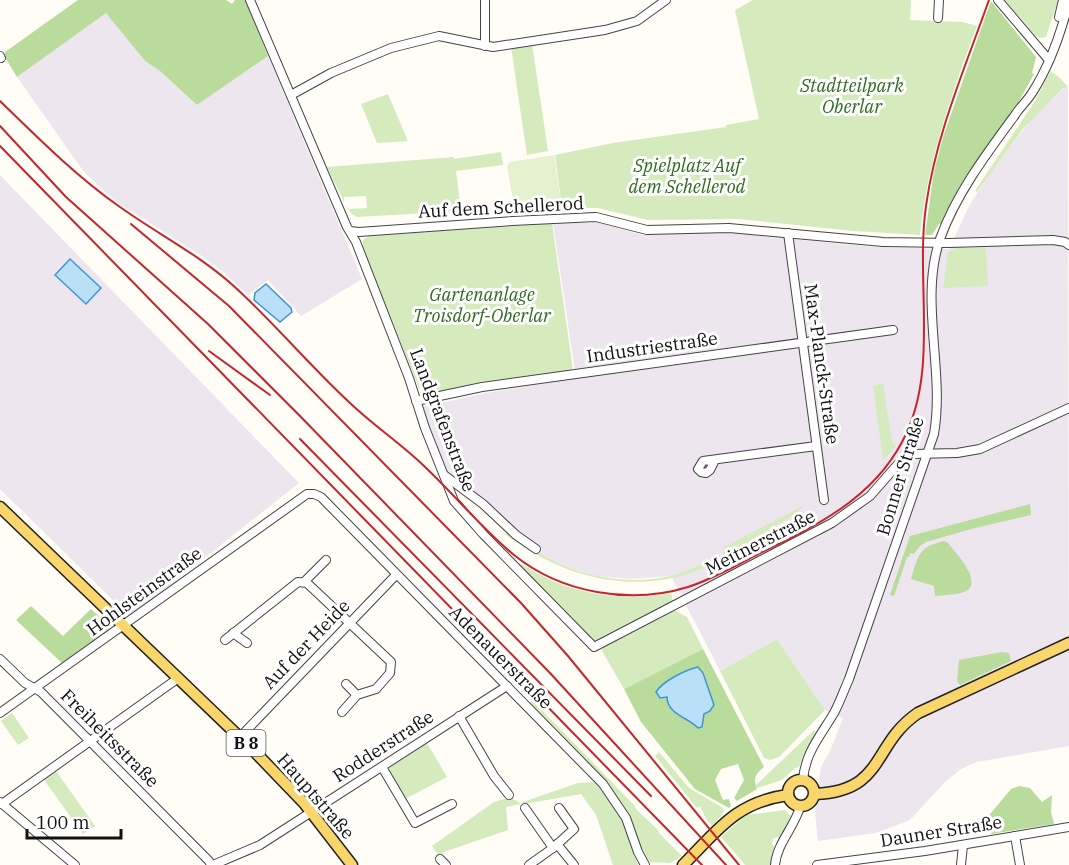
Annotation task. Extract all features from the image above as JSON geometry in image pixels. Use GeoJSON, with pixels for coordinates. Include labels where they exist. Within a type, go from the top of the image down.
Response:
{"type":"FeatureCollection","features":[{"type":"Feature","properties":{"kind":"main road","name":"B 8"},"geometry":{"type":"LineString","coordinates":[[0,507],[124,626]]}},
{"type":"Feature","properties":{"kind":"main road","name":"Hauptstraße"},"geometry":{"type":"LineString","coordinates":[[124,626],[240,737],[312,812],[352,865]]}},
{"type":"Feature","properties":{"kind":"main road"},"geometry":{"type":"LineString","coordinates":[[815,794],[844,790],[860,782],[876,766],[904,723],[918,713],[1069,643]]}},
{"type":"Feature","properties":{"kind":"main road"},"geometry":{"type":"LineString","coordinates":[[802,780],[813,786],[815,794],[812,802],[800,807],[792,803],[788,795],[792,784],[802,780]]}},
{"type":"Feature","properties":{"kind":"main road"},"geometry":{"type":"LineString","coordinates":[[683,865],[736,813],[758,801],[788,795]]}},
{"type":"Feature","properties":{"kind":"street","name":"Landgrafenstraße"},"geometry":{"type":"LineString","coordinates":[[250,0],[399,350],[454,501],[483,534],[594,647]]}},
{"type":"Feature","properties":{"kind":"street"},"geometry":{"type":"LineString","coordinates":[[485,0],[485,46]]}},
{"type":"Feature","properties":{"kind":"street"},"geometry":{"type":"LineString","coordinates":[[938,18],[939,0]]}},
{"type":"Feature","properties":{"kind":"street"},"geometry":{"type":"LineString","coordinates":[[998,0],[1047,58]]}},
{"type":"Feature","properties":{"kind":"street","name":"Bonner Straße"},"geometry":{"type":"LineString","coordinates":[[1047,58],[1063,0]]}},
{"type":"Feature","properties":{"kind":"street","name":"Bonner Straße"},"geometry":{"type":"LineString","coordinates":[[802,780],[811,749],[833,715],[849,679],[934,434],[937,411],[932,288],[939,243],[958,200],[1016,114],[1047,58],[1062,26],[1069,1]]}},
{"type":"Feature","properties":{"kind":"street"},"geometry":{"type":"LineString","coordinates":[[291,95],[331,73],[390,48],[439,36],[493,47],[615,28],[637,21],[660,2]]}},
{"type":"Feature","properties":{"kind":"street","name":"Auf dem Schellerod"},"geometry":{"type":"LineString","coordinates":[[350,231],[588,217],[646,230],[729,228],[883,242],[1053,240],[1069,245]]}},
{"type":"Feature","properties":{"kind":"street","name":"Max-Planck-Straße"},"geometry":{"type":"LineString","coordinates":[[788,234],[824,500]]}},
{"type":"Feature","properties":{"kind":"street","name":"Industriestraße"},"geometry":{"type":"LineString","coordinates":[[416,401],[482,387],[893,330]]}},
{"type":"Feature","properties":{"kind":"street","name":"Meitnerstraße"},"geometry":{"type":"LineString","coordinates":[[594,647],[832,523],[870,496],[905,456],[964,452],[987,446],[1069,408]]}},
{"type":"Feature","properties":{"kind":"street"},"geometry":{"type":"LineString","coordinates":[[715,460],[816,446]]}},
{"type":"Feature","properties":{"kind":"street"},"geometry":{"type":"LineString","coordinates":[[444,475],[483,504],[516,535],[536,549]]}},
{"type":"Feature","properties":{"kind":"street","name":"Adenauerstraße"},"geometry":{"type":"LineString","coordinates":[[307,494],[321,497],[597,778],[614,798],[626,818],[645,865]]}},
{"type":"Feature","properties":{"kind":"street","name":"Hohlsteinstraße"},"geometry":{"type":"LineString","coordinates":[[0,714],[307,494]]}},
{"type":"Feature","properties":{"kind":"street"},"geometry":{"type":"LineString","coordinates":[[304,582],[326,560]]}},
{"type":"Feature","properties":{"kind":"street","name":"Auf der Heide"},"geometry":{"type":"LineString","coordinates":[[240,737],[396,575]]}},
{"type":"Feature","properties":{"kind":"street"},"geometry":{"type":"LineString","coordinates":[[225,640],[298,582],[304,582],[388,658],[392,668],[376,689],[357,695],[342,712]]}},
{"type":"Feature","properties":{"kind":"street"},"geometry":{"type":"LineString","coordinates":[[233,633],[247,643]]}},
{"type":"Feature","properties":{"kind":"street","name":"Freiheitsstraße"},"geometry":{"type":"LineString","coordinates":[[0,658],[25,683],[41,692],[212,865]]}},
{"type":"Feature","properties":{"kind":"street"},"geometry":{"type":"LineString","coordinates":[[75,865],[1,803],[177,679]]}},
{"type":"Feature","properties":{"kind":"street"},"geometry":{"type":"LineString","coordinates":[[346,684],[357,695]]}},
{"type":"Feature","properties":{"kind":"street","name":"Rodderstraße"},"geometry":{"type":"LineString","coordinates":[[212,865],[260,845],[507,686]]}},
{"type":"Feature","properties":{"kind":"street"},"geometry":{"type":"LineString","coordinates":[[459,716],[494,776],[509,795]]}},
{"type":"Feature","properties":{"kind":"street"},"geometry":{"type":"LineString","coordinates":[[382,767],[415,823],[452,804]]}},
{"type":"Feature","properties":{"kind":"street"},"geometry":{"type":"LineString","coordinates":[[775,865],[777,853],[800,807]]}},
{"type":"Feature","properties":{"kind":"street"},"geometry":{"type":"LineString","coordinates":[[525,808],[555,846],[574,865]]}},
{"type":"Feature","properties":{"kind":"street"},"geometry":{"type":"LineString","coordinates":[[529,865],[574,829],[559,808]]}},
{"type":"Feature","properties":{"kind":"street","name":"Dauner Straße"},"geometry":{"type":"LineString","coordinates":[[817,865],[963,845],[1069,827]]}},
{"type":"Feature","properties":{"kind":"street"},"geometry":{"type":"LineString","coordinates":[[1015,836],[1020,865]]}},
{"type":"Feature","properties":{"kind":"street"},"geometry":{"type":"LineString","coordinates":[[961,865],[963,845]]}},
{"type":"Feature","properties":{"kind":"shaded area"},"geometry":{"type":"Polygon","coordinates":[[[106,12],[145,61],[160,71],[197,105],[268,56],[362,279],[301,316],[268,280],[248,295],[202,256],[115,201],[84,172],[17,77],[106,12]]]}},
{"type":"Feature","properties":{"kind":"shaded area"},"geometry":{"type":"Polygon","coordinates":[[[1068,87],[1069,746],[977,762],[961,769],[945,782],[910,820],[876,833],[818,841],[815,813],[821,767],[843,718],[825,710],[777,639],[720,671],[671,576],[632,579],[596,576],[566,567],[539,555],[517,539],[504,519],[483,499],[446,474],[422,407],[486,393],[576,378],[553,223],[599,223],[643,235],[719,232],[874,247],[949,249],[970,204],[995,166],[1035,115],[1068,87]]]}},
{"type":"Feature","properties":{"kind":"shaded area"},"geometry":{"type":"Polygon","coordinates":[[[0,175],[299,483],[130,617],[0,489],[0,175]]]}},
{"type":"Feature","properties":{"kind":"green space"},"geometry":{"type":"Polygon","coordinates":[[[78,0],[226,0],[232,4],[235,0],[246,0],[268,56],[197,105],[160,71],[145,61],[106,13],[17,77],[6,59],[5,52],[78,0]]]}},
{"type":"Feature","properties":{"kind":"green space","name":"Stadtteilpark Oberlar"},"geometry":{"type":"Polygon","coordinates":[[[753,0],[911,0],[910,20],[963,22],[977,26],[935,154],[920,235],[854,231],[739,219],[648,220],[598,208],[562,208],[555,155],[613,143],[726,127],[726,125],[759,119],[735,10],[753,0]]]}},
{"type":"Feature","properties":{"kind":"green space"},"geometry":{"type":"Polygon","coordinates":[[[1005,0],[1058,0],[1046,37],[1040,38],[1035,35],[1005,0]]]}},
{"type":"Feature","properties":{"kind":"green space"},"geometry":{"type":"Polygon","coordinates":[[[991,1],[1036,57],[1032,73],[1034,74],[942,224],[939,224],[932,235],[925,235],[934,171],[944,134],[991,1]]]}},
{"type":"Feature","properties":{"kind":"green space"},"geometry":{"type":"Polygon","coordinates":[[[532,44],[548,151],[527,155],[511,47],[532,44]]]}},
{"type":"Feature","properties":{"kind":"green space"},"geometry":{"type":"Polygon","coordinates":[[[1051,71],[1068,87],[1062,89],[1023,129],[977,192],[975,191],[1033,104],[1051,71]]]}},
{"type":"Feature","properties":{"kind":"green space"},"geometry":{"type":"Polygon","coordinates":[[[388,94],[408,141],[377,143],[361,104],[388,94]]]}},
{"type":"Feature","properties":{"kind":"green space"},"geometry":{"type":"Polygon","coordinates":[[[501,152],[503,165],[456,171],[461,211],[357,217],[352,214],[345,205],[349,209],[367,208],[366,196],[344,197],[344,202],[327,167],[454,157],[454,159],[501,152]]]}},
{"type":"Feature","properties":{"kind":"green space"},"geometry":{"type":"Polygon","coordinates":[[[554,155],[562,208],[515,212],[507,166],[510,162],[554,155]]]}},
{"type":"Feature","properties":{"kind":"green space","name":"Gartenanlage Troisdorf-Oberlar"},"geometry":{"type":"Polygon","coordinates":[[[552,223],[573,370],[479,382],[429,394],[419,388],[362,247],[363,240],[369,236],[552,223]]]}},
{"type":"Feature","properties":{"kind":"green space"},"geometry":{"type":"Polygon","coordinates":[[[955,248],[986,248],[988,286],[943,288],[948,253],[955,248]]]}},
{"type":"Feature","properties":{"kind":"green space"},"geometry":{"type":"Polygon","coordinates":[[[883,383],[892,442],[896,446],[883,460],[873,386],[883,383]]]}},
{"type":"Feature","properties":{"kind":"green space"},"geometry":{"type":"Polygon","coordinates":[[[1030,504],[1031,515],[926,542],[914,554],[910,553],[907,557],[894,596],[890,595],[910,536],[1030,504]]]}},
{"type":"Feature","properties":{"kind":"green space"},"geometry":{"type":"Polygon","coordinates":[[[805,505],[789,518],[711,565],[678,577],[652,581],[626,582],[575,572],[527,549],[505,534],[509,532],[544,556],[584,573],[627,580],[649,579],[677,574],[705,563],[725,552],[724,547],[805,505]]]}},
{"type":"Feature","properties":{"kind":"green space"},"geometry":{"type":"Polygon","coordinates":[[[944,541],[962,560],[972,582],[970,588],[964,592],[935,596],[934,586],[911,579],[920,554],[929,546],[944,541]]]}},
{"type":"Feature","properties":{"kind":"green space"},"geometry":{"type":"Polygon","coordinates":[[[522,564],[575,589],[612,596],[651,596],[671,593],[673,602],[600,642],[593,641],[518,566],[522,564]]]}},
{"type":"Feature","properties":{"kind":"green space"},"geometry":{"type":"Polygon","coordinates":[[[31,606],[63,636],[91,609],[111,628],[62,663],[16,620],[31,606]]]}},
{"type":"Feature","properties":{"kind":"green space"},"geometry":{"type":"Polygon","coordinates":[[[673,609],[687,617],[703,649],[624,689],[602,651],[603,646],[673,609]]]}},
{"type":"Feature","properties":{"kind":"green space"},"geometry":{"type":"Polygon","coordinates":[[[777,639],[825,710],[779,757],[770,760],[764,758],[720,671],[777,639]]]}},
{"type":"Feature","properties":{"kind":"green space"},"geometry":{"type":"Polygon","coordinates":[[[703,649],[764,767],[756,777],[757,789],[737,801],[734,798],[744,780],[738,764],[721,769],[715,780],[723,800],[729,799],[731,806],[729,808],[695,789],[641,722],[624,689],[703,649]],[[698,667],[693,669],[669,680],[656,692],[659,696],[667,698],[667,702],[703,722],[704,714],[714,705],[703,673],[698,667]]]}},
{"type":"Feature","properties":{"kind":"green space"},"geometry":{"type":"Polygon","coordinates":[[[1002,652],[1009,653],[1011,661],[960,685],[957,681],[959,660],[1002,652]]]}},
{"type":"Feature","properties":{"kind":"green space"},"geometry":{"type":"Polygon","coordinates":[[[532,700],[682,856],[670,863],[649,862],[617,797],[529,703],[532,700]]]}},
{"type":"Feature","properties":{"kind":"green space"},"geometry":{"type":"Polygon","coordinates":[[[12,713],[29,738],[18,745],[1,721],[12,713]]]}},
{"type":"Feature","properties":{"kind":"green space"},"geometry":{"type":"Polygon","coordinates":[[[814,730],[817,733],[799,767],[782,780],[757,788],[756,785],[814,730]]]}},
{"type":"Feature","properties":{"kind":"green space"},"geometry":{"type":"Polygon","coordinates":[[[427,743],[447,777],[405,799],[389,772],[390,767],[427,743]]]}},
{"type":"Feature","properties":{"kind":"green space"},"geometry":{"type":"Polygon","coordinates":[[[659,752],[689,788],[723,808],[724,812],[712,826],[700,806],[697,808],[655,756],[659,752]]]}},
{"type":"Feature","properties":{"kind":"green space"},"geometry":{"type":"Polygon","coordinates":[[[56,771],[95,826],[83,834],[44,780],[56,771]]]}},
{"type":"Feature","properties":{"kind":"green space"},"geometry":{"type":"Polygon","coordinates":[[[594,782],[610,800],[621,819],[638,865],[613,865],[596,815],[581,794],[524,804],[523,802],[578,783],[594,782]]]}},
{"type":"Feature","properties":{"kind":"green space"},"geometry":{"type":"Polygon","coordinates":[[[1019,786],[1030,788],[1042,802],[1052,795],[1051,812],[1054,824],[991,834],[986,819],[1011,789],[1019,786]]]}},
{"type":"Feature","properties":{"kind":"green space"},"geometry":{"type":"Polygon","coordinates":[[[511,797],[521,804],[506,807],[508,830],[444,852],[439,856],[432,846],[494,802],[511,797]]]}},
{"type":"Feature","properties":{"kind":"green space"},"geometry":{"type":"Polygon","coordinates":[[[785,810],[792,817],[782,837],[773,838],[772,844],[776,848],[772,865],[745,865],[721,837],[746,815],[785,810]]]}},
{"type":"Feature","properties":{"kind":"water"},"geometry":{"type":"Polygon","coordinates":[[[70,259],[101,288],[86,304],[55,275],[70,259]]]}},
{"type":"Feature","properties":{"kind":"water"},"geometry":{"type":"Polygon","coordinates":[[[266,284],[291,308],[292,312],[280,322],[254,300],[255,293],[266,284]]]}},
{"type":"Feature","properties":{"kind":"water"},"geometry":{"type":"Polygon","coordinates":[[[698,667],[703,673],[714,705],[704,714],[702,727],[698,728],[674,712],[667,697],[660,698],[656,692],[675,676],[698,667]]]}},
{"type":"Feature","properties":{"kind":"railway"},"geometry":{"type":"LineString","coordinates":[[0,101],[88,183],[224,277],[336,389],[423,465],[490,534],[514,555],[553,579],[574,587],[620,595],[643,595],[688,587],[707,580],[822,521],[841,509],[875,480],[890,462],[902,442],[913,415],[920,386],[924,327],[923,235],[931,179],[952,102],[989,0]]}},
{"type":"Feature","properties":{"kind":"railway"},"geometry":{"type":"LineString","coordinates":[[0,126],[66,197],[208,324],[299,415],[550,673],[726,865]]}},
{"type":"Feature","properties":{"kind":"railway"},"geometry":{"type":"LineString","coordinates":[[0,146],[702,865]]}},
{"type":"Feature","properties":{"kind":"railway"},"geometry":{"type":"LineString","coordinates":[[131,224],[229,306],[521,603],[568,656],[739,865]]}},
{"type":"Feature","properties":{"kind":"railway"},"geometry":{"type":"LineString","coordinates":[[209,351],[270,395]]}},
{"type":"Feature","properties":{"kind":"railway"},"geometry":{"type":"LineString","coordinates":[[300,439],[651,796]]}},
{"type":"Feature","properties":{"kind":"park label","name":"Spielplatz Auf dem Schellerod"},"geometry":{"type":"Point","coordinates":[687,175]}}]}
